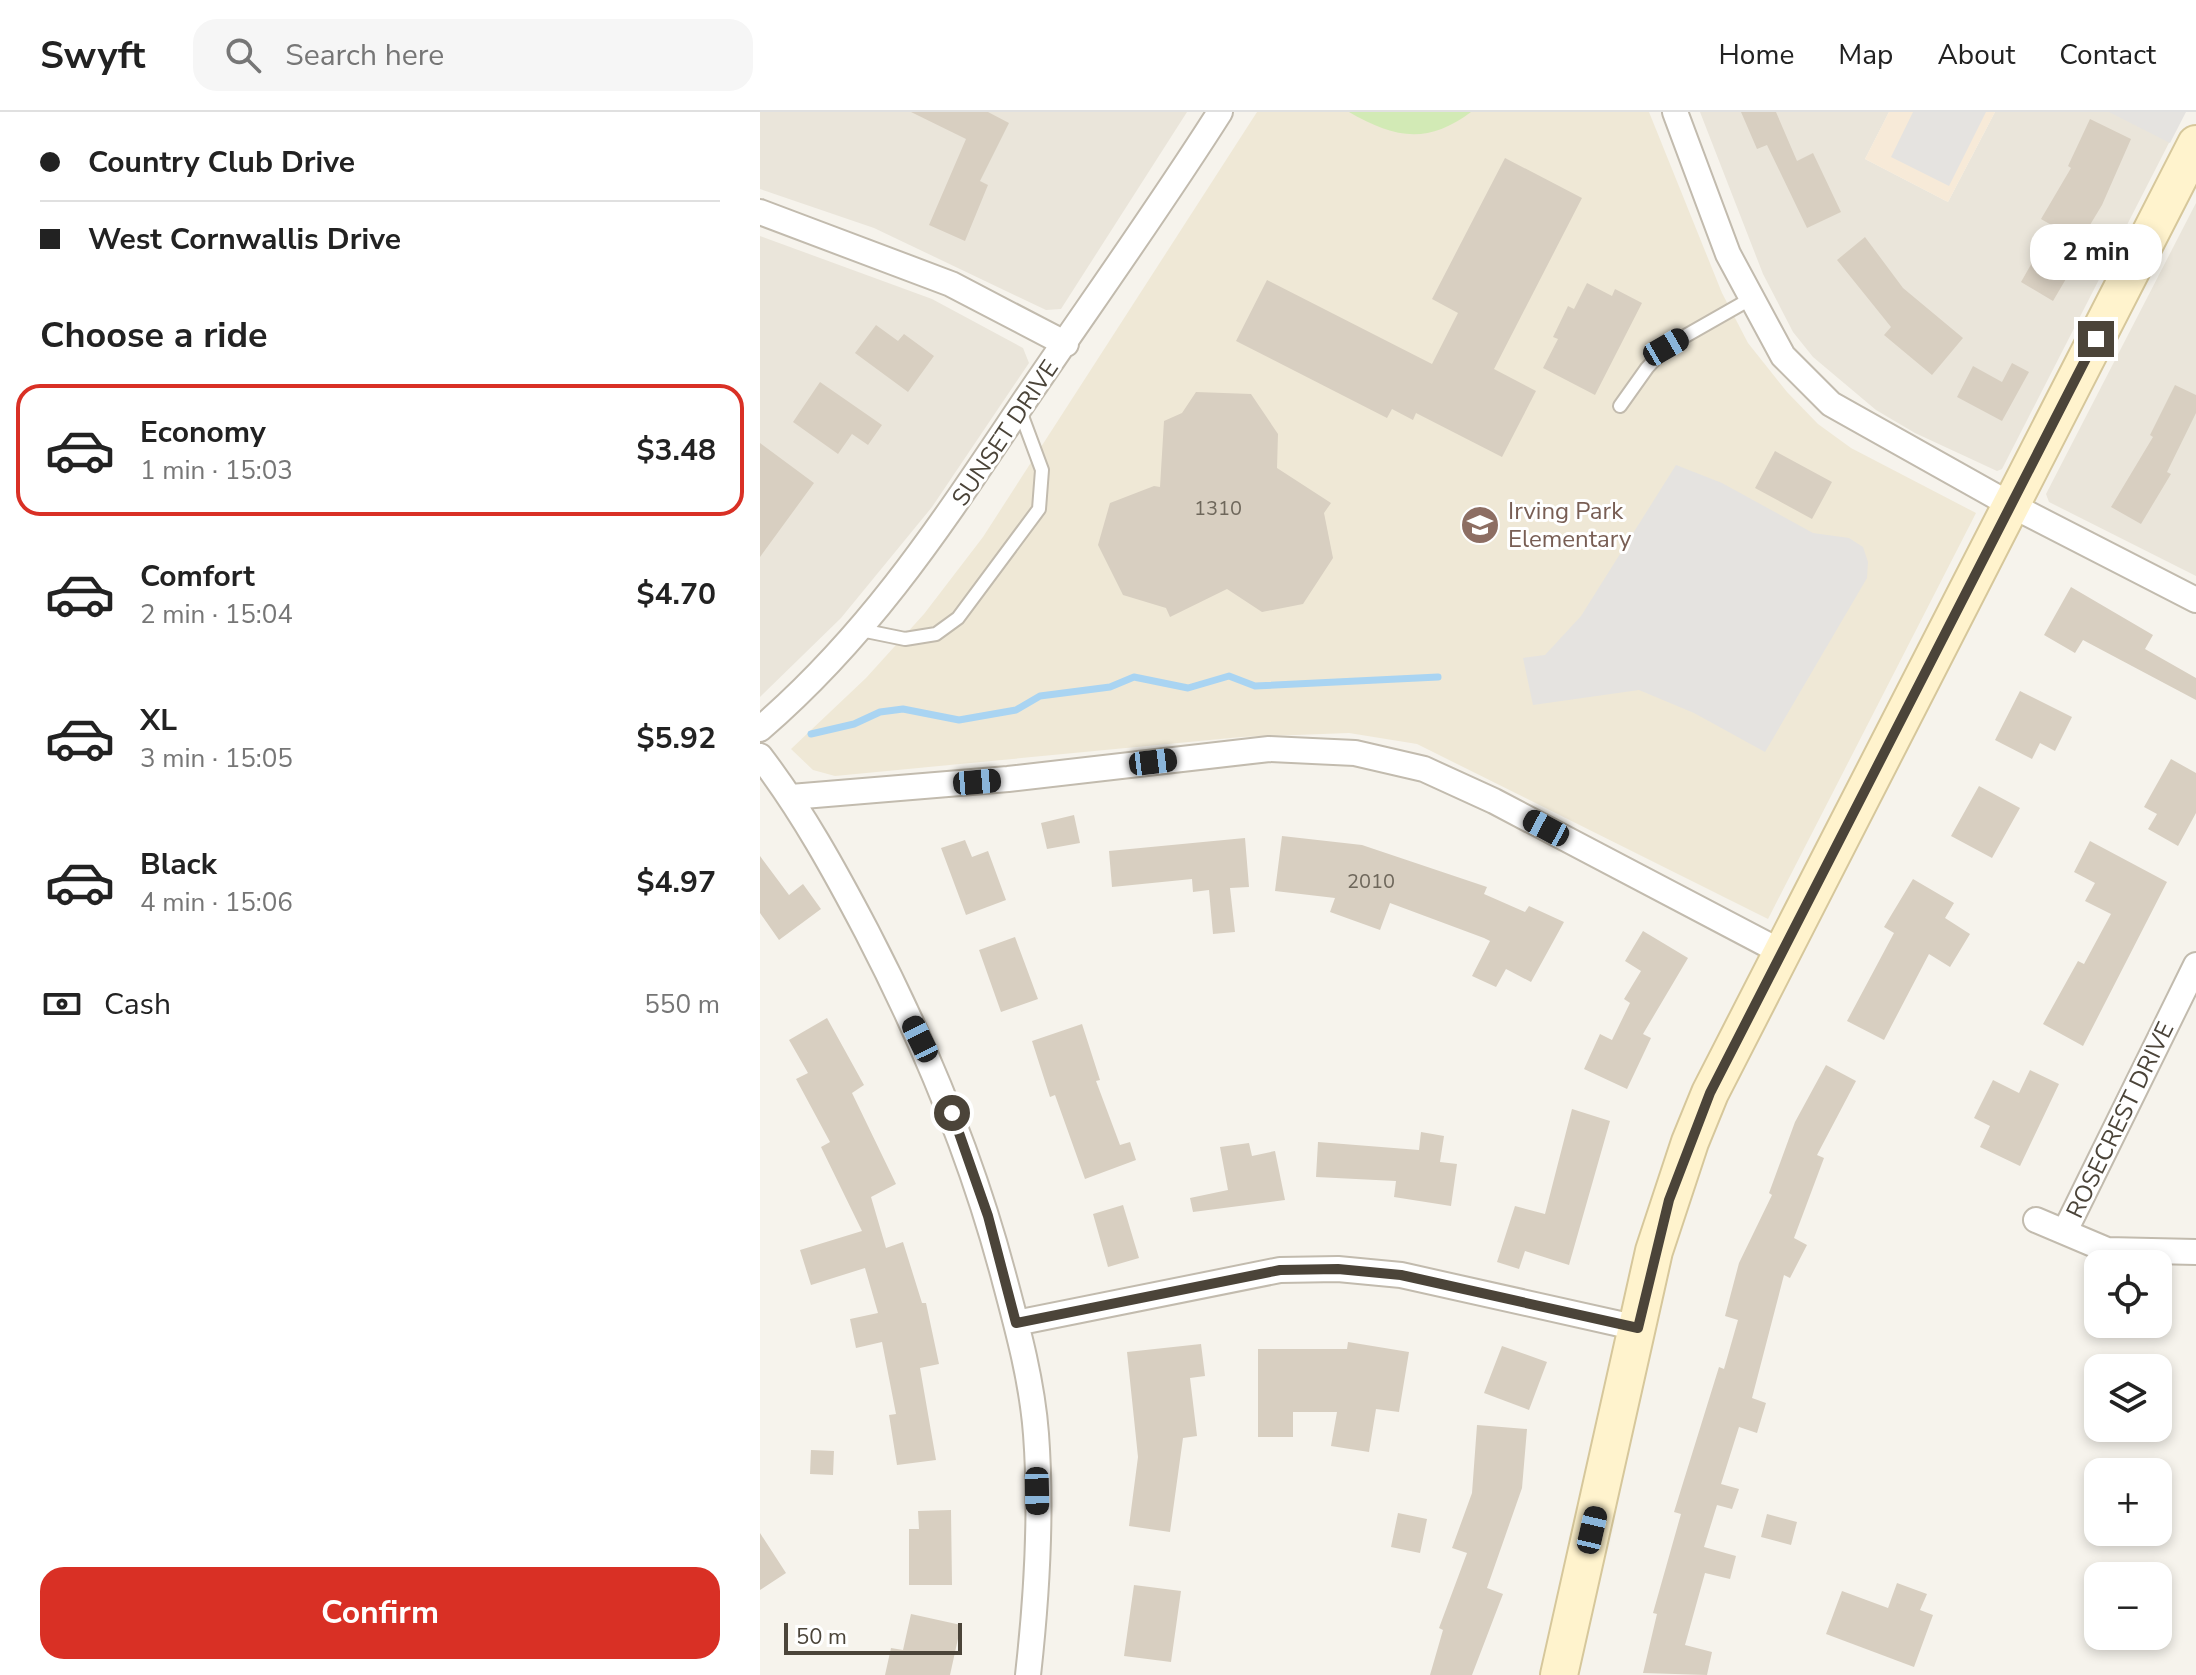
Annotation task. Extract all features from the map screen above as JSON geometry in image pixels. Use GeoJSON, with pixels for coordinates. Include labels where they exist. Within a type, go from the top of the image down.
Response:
{"type":"FeatureCollection","features":[{"type":"Feature","properties":{"kind":"street","name":"SUNSET DRIVE"},"geometry":{"type":"LineString","coordinates":[[760,729],[861,630],[958,503],[1220,112]]}},
{"type":"Feature","properties":{"kind":"street"},"geometry":{"type":"LineString","coordinates":[[1675,112],[1728,254],[1783,356],[1831,404],[2011,505],[2196,600]]}},
{"type":"Feature","properties":{"kind":"street"},"geometry":{"type":"LineString","coordinates":[[1559,1675],[1654,1251],[1690,1142],[1710,1093],[2196,144]]}},
{"type":"Feature","properties":{"kind":"street"},"geometry":{"type":"LineString","coordinates":[[760,212],[951,284],[1066,344]]}},
{"type":"Feature","properties":{"kind":"street"},"geometry":{"type":"LineString","coordinates":[[791,797],[1008,779],[1269,749],[1355,753],[1424,769],[1494,801],[1783,953]]}},
{"type":"Feature","properties":{"kind":"street"},"geometry":{"type":"LineString","coordinates":[[760,756],[791,797],[859,917],[943,1087],[988,1216],[1016,1323],[1036,1433],[1038,1579],[1028,1675]]}},
{"type":"Feature","properties":{"kind":"street","name":"ROSECREST DRIVE"},"geometry":{"type":"LineString","coordinates":[[2065,1231],[2196,965]]}},
{"type":"Feature","properties":{"kind":"street"},"geometry":{"type":"LineString","coordinates":[[2036,1220],[2107,1250],[2196,1252]]}},
{"type":"Feature","properties":{"kind":"street"},"geometry":{"type":"LineString","coordinates":[[1016,1323],[1280,1270],[1338,1269],[1401,1275],[1638,1328]]}},
{"type":"Feature","properties":{"kind":"lane"},"geometry":{"type":"LineString","coordinates":[[1620,406],[1666,347],[1752,298]]}},
{"type":"Feature","properties":{"kind":"lane"},"geometry":{"type":"LineString","coordinates":[[861,630],[905,639],[936,634],[958,618],[1039,509],[1042,470],[1019,408]]}},
{"type":"Feature","properties":{"kind":"shaded area"},"geometry":{"type":"Polygon","coordinates":[[[760,112],[1187,112],[1061,309],[1046,310],[874,228],[760,189],[760,112]]]}},
{"type":"Feature","properties":{"kind":"shaded area","name":"Irving Park Elementary"},"geometry":{"type":"Polygon","coordinates":[[[1257,112],[1649,112],[1722,293],[1748,343],[1787,392],[1818,424],[1851,448],[1976,513],[1768,919],[1417,744],[1349,733],[1241,737],[835,776],[813,770],[791,749],[866,678],[924,614],[983,537],[1257,112]]]}},
{"type":"Feature","properties":{"kind":"shaded area"},"geometry":{"type":"Polygon","coordinates":[[[1700,112],[1889,112],[1865,159],[1948,202],[1995,112],[2125,112],[2173,135],[2002,469],[1997,471],[1915,433],[1876,410],[1813,357],[1793,332],[1763,274],[1700,112]]]}},
{"type":"Feature","properties":{"kind":"shaded area"},"geometry":{"type":"Polygon","coordinates":[[[1889,112],[1995,112],[1948,202],[1865,159],[1889,112]]]}},
{"type":"Feature","properties":{"kind":"shaded area"},"geometry":{"type":"Polygon","coordinates":[[[1913,112],[1986,112],[1949,186],[1891,157],[1913,112]]]}},
{"type":"Feature","properties":{"kind":"shaded area"},"geometry":{"type":"Polygon","coordinates":[[[2109,112],[2186,112],[2170,143],[2109,112]]]}},
{"type":"Feature","properties":{"kind":"shaded area"},"geometry":{"type":"Polygon","coordinates":[[[2196,203],[2196,576],[2049,502],[2046,494],[2196,203]]]}},
{"type":"Feature","properties":{"kind":"shaded area"},"geometry":{"type":"Polygon","coordinates":[[[760,236],[932,299],[1023,348],[1029,363],[932,507],[841,618],[760,697],[760,236]]]}},
{"type":"Feature","properties":{"kind":"shaded area"},"geometry":{"type":"Polygon","coordinates":[[[1676,465],[1722,483],[1813,533],[1849,538],[1863,547],[1868,562],[1867,578],[1765,752],[1694,713],[1639,690],[1533,705],[1523,658],[1545,655],[1581,616],[1676,465]]]}},
{"type":"Feature","properties":{"kind":"green space"},"geometry":{"type":"Polygon","coordinates":[[[1349,112],[1471,112],[1440,130],[1410,134],[1381,128],[1349,112]]]}},
{"type":"Feature","properties":{"kind":"building"},"geometry":{"type":"Polygon","coordinates":[[[911,112],[988,112],[1009,123],[980,181],[988,185],[965,241],[929,225],[966,139],[911,112]]]}},
{"type":"Feature","properties":{"kind":"building"},"geometry":{"type":"Polygon","coordinates":[[[1741,112],[1776,112],[1797,161],[1813,153],[1841,212],[1807,228],[1767,145],[1757,149],[1741,112]]]}},
{"type":"Feature","properties":{"kind":"building"},"geometry":{"type":"Polygon","coordinates":[[[2090,119],[2131,139],[2102,205],[2064,268],[2070,272],[2053,301],[2021,282],[2053,226],[2041,219],[2071,168],[2068,166],[2090,119]]]}},
{"type":"Feature","properties":{"kind":"building"},"geometry":{"type":"Polygon","coordinates":[[[1505,158],[1582,198],[1494,369],[1536,391],[1502,457],[1416,413],[1413,420],[1392,409],[1387,418],[1236,341],[1267,280],[1432,364],[1458,313],[1432,299],[1505,158]]]}},
{"type":"Feature","properties":{"kind":"building"},"geometry":{"type":"Polygon","coordinates":[[[1865,237],[1903,288],[1963,338],[1932,375],[1884,335],[1891,327],[1837,260],[1865,237]]]}},
{"type":"Feature","properties":{"kind":"building"},"geometry":{"type":"Polygon","coordinates":[[[1587,283],[1612,296],[1615,289],[1642,303],[1595,395],[1543,368],[1558,339],[1553,337],[1568,306],[1574,309],[1587,283]]]}},
{"type":"Feature","properties":{"kind":"building"},"geometry":{"type":"Polygon","coordinates":[[[876,325],[898,341],[904,334],[934,356],[908,392],[855,353],[876,325]]]}},
{"type":"Feature","properties":{"kind":"building"},"geometry":{"type":"Polygon","coordinates":[[[2012,363],[2029,372],[2002,421],[1957,397],[1973,366],[2002,382],[2012,363]]]}},
{"type":"Feature","properties":{"kind":"building"},"geometry":{"type":"Polygon","coordinates":[[[820,382],[882,425],[868,445],[852,434],[838,454],[793,422],[820,382]]]}},
{"type":"Feature","properties":{"kind":"building"},"geometry":{"type":"Polygon","coordinates":[[[2175,385],[2196,395],[2196,413],[2167,472],[2171,474],[2141,524],[2111,507],[2153,437],[2150,435],[2175,385]]]}},
{"type":"Feature","properties":{"kind":"building"},"geometry":{"type":"Polygon","coordinates":[[[1196,392],[1251,394],[1278,434],[1277,468],[1331,503],[1324,513],[1333,558],[1303,604],[1262,612],[1227,589],[1170,617],[1166,608],[1123,595],[1098,545],[1110,503],[1154,486],[1160,487],[1164,421],[1182,413],[1196,392]]]}},
{"type":"Feature","properties":{"kind":"building"},"geometry":{"type":"Polygon","coordinates":[[[760,443],[814,483],[760,557],[760,443]]]}},
{"type":"Feature","properties":{"kind":"building"},"geometry":{"type":"Polygon","coordinates":[[[1775,451],[1832,482],[1812,519],[1755,488],[1775,451]]]}},
{"type":"Feature","properties":{"kind":"building"},"geometry":{"type":"Polygon","coordinates":[[[2071,587],[2153,635],[2145,649],[2196,678],[2196,700],[2083,640],[2075,653],[2044,635],[2071,587]]]}},
{"type":"Feature","properties":{"kind":"building"},"geometry":{"type":"Polygon","coordinates":[[[2020,691],[2072,717],[2055,751],[2040,743],[2032,759],[1995,740],[2020,691]]]}},
{"type":"Feature","properties":{"kind":"building"},"geometry":{"type":"Polygon","coordinates":[[[2171,759],[2196,773],[2196,813],[2178,846],[2148,829],[2157,814],[2144,807],[2171,759]]]}},
{"type":"Feature","properties":{"kind":"building"},"geometry":{"type":"Polygon","coordinates":[[[1979,786],[2020,808],[1992,858],[1951,836],[1979,786]]]}},
{"type":"Feature","properties":{"kind":"building"},"geometry":{"type":"Polygon","coordinates":[[[1074,815],[1080,843],[1047,849],[1041,823],[1074,815]]]}},
{"type":"Feature","properties":{"kind":"building"},"geometry":{"type":"Polygon","coordinates":[[[1282,836],[1362,845],[1487,887],[1484,894],[1525,912],[1529,906],[1564,922],[1531,982],[1506,969],[1496,987],[1472,976],[1490,941],[1484,938],[1390,903],[1380,930],[1330,912],[1335,898],[1275,891],[1282,836]]]}},
{"type":"Feature","properties":{"kind":"building"},"geometry":{"type":"Polygon","coordinates":[[[1245,838],[1249,887],[1230,888],[1235,932],[1213,934],[1209,890],[1193,892],[1192,879],[1112,887],[1109,851],[1245,838]]]}},
{"type":"Feature","properties":{"kind":"building"},"geometry":{"type":"Polygon","coordinates":[[[965,840],[972,857],[988,851],[1006,900],[966,915],[941,848],[965,840]]]}},
{"type":"Feature","properties":{"kind":"building"},"geometry":{"type":"Polygon","coordinates":[[[2090,841],[2167,882],[2083,1046],[2043,1024],[2078,961],[2084,964],[2111,914],[2085,901],[2095,883],[2074,872],[2090,841]]]}},
{"type":"Feature","properties":{"kind":"building"},"geometry":{"type":"Polygon","coordinates":[[[760,856],[789,895],[803,884],[821,909],[779,940],[760,913],[760,856]]]}},
{"type":"Feature","properties":{"kind":"building"},"geometry":{"type":"Polygon","coordinates":[[[1913,879],[1954,903],[1945,918],[1970,934],[1950,967],[1929,954],[1884,1040],[1847,1021],[1894,933],[1884,927],[1913,879]]]}},
{"type":"Feature","properties":{"kind":"building"},"geometry":{"type":"Polygon","coordinates":[[[1643,931],[1688,958],[1643,1034],[1651,1038],[1627,1089],[1584,1069],[1600,1034],[1612,1040],[1630,1003],[1624,999],[1641,971],[1625,961],[1643,931]]]}},
{"type":"Feature","properties":{"kind":"building"},"geometry":{"type":"Polygon","coordinates":[[[1015,937],[1038,999],[1001,1012],[979,950],[1015,937]]]}},
{"type":"Feature","properties":{"kind":"building"},"geometry":{"type":"Polygon","coordinates":[[[827,1018],[864,1085],[852,1093],[896,1184],[871,1197],[886,1248],[903,1242],[922,1303],[926,1303],[939,1364],[920,1368],[936,1460],[897,1465],[889,1415],[896,1414],[882,1342],[856,1348],[850,1319],[878,1313],[865,1268],[811,1285],[800,1250],[862,1231],[821,1147],[830,1142],[796,1079],[808,1073],[789,1040],[827,1018]]]}},
{"type":"Feature","properties":{"kind":"building"},"geometry":{"type":"Polygon","coordinates":[[[1082,1024],[1100,1080],[1096,1081],[1120,1145],[1130,1142],[1136,1160],[1085,1179],[1055,1095],[1050,1097],[1032,1041],[1082,1024]]]}},
{"type":"Feature","properties":{"kind":"building"},"geometry":{"type":"Polygon","coordinates":[[[1826,1065],[1856,1081],[1817,1155],[1824,1158],[1794,1238],[1807,1245],[1790,1278],[1784,1275],[1752,1398],[1766,1403],[1757,1433],[1739,1427],[1721,1484],[1739,1489],[1732,1509],[1717,1505],[1704,1547],[1736,1556],[1730,1579],[1705,1573],[1685,1645],[1712,1652],[1707,1675],[1643,1673],[1657,1614],[1653,1613],[1681,1514],[1674,1512],[1719,1367],[1724,1369],[1738,1320],[1725,1316],[1739,1263],[1772,1195],[1769,1193],[1795,1122],[1826,1065]]]}},
{"type":"Feature","properties":{"kind":"building"},"geometry":{"type":"Polygon","coordinates":[[[2030,1070],[2059,1084],[2020,1166],[1980,1147],[1990,1126],[1974,1118],[1993,1080],[2019,1093],[2030,1070]]]}},
{"type":"Feature","properties":{"kind":"building"},"geometry":{"type":"Polygon","coordinates":[[[1572,1109],[1610,1121],[1569,1265],[1525,1251],[1519,1269],[1497,1262],[1515,1206],[1545,1214],[1572,1109]]]}},
{"type":"Feature","properties":{"kind":"building"},"geometry":{"type":"Polygon","coordinates":[[[1421,1132],[1444,1136],[1440,1162],[1457,1164],[1451,1206],[1394,1197],[1396,1181],[1316,1177],[1318,1142],[1419,1150],[1421,1132]]]}},
{"type":"Feature","properties":{"kind":"building"},"geometry":{"type":"Polygon","coordinates":[[[1249,1143],[1252,1156],[1275,1151],[1285,1200],[1193,1212],[1190,1198],[1228,1190],[1220,1147],[1249,1143]]]}},
{"type":"Feature","properties":{"kind":"building"},"geometry":{"type":"Polygon","coordinates":[[[1123,1205],[1139,1258],[1108,1267],[1093,1214],[1123,1205]]]}},
{"type":"Feature","properties":{"kind":"building"},"geometry":{"type":"Polygon","coordinates":[[[1348,1342],[1409,1352],[1399,1412],[1376,1409],[1369,1452],[1331,1446],[1337,1412],[1293,1412],[1293,1437],[1258,1437],[1258,1349],[1347,1349],[1348,1342]]]}},
{"type":"Feature","properties":{"kind":"building"},"geometry":{"type":"Polygon","coordinates":[[[1201,1344],[1205,1376],[1190,1378],[1197,1436],[1183,1438],[1170,1532],[1129,1526],[1138,1457],[1127,1352],[1201,1344]]]}},
{"type":"Feature","properties":{"kind":"building"},"geometry":{"type":"Polygon","coordinates":[[[1502,1346],[1547,1362],[1529,1410],[1484,1393],[1502,1346]]]}},
{"type":"Feature","properties":{"kind":"building"},"geometry":{"type":"Polygon","coordinates":[[[1477,1425],[1527,1429],[1522,1488],[1487,1588],[1503,1594],[1472,1675],[1430,1675],[1443,1630],[1439,1628],[1467,1553],[1452,1548],[1472,1493],[1477,1425]]]}},
{"type":"Feature","properties":{"kind":"building"},"geometry":{"type":"Polygon","coordinates":[[[811,1450],[834,1451],[833,1475],[810,1474],[811,1450]]]}},
{"type":"Feature","properties":{"kind":"building"},"geometry":{"type":"Polygon","coordinates":[[[951,1510],[952,1585],[909,1585],[909,1529],[919,1529],[918,1511],[951,1510]]]}},
{"type":"Feature","properties":{"kind":"building"},"geometry":{"type":"Polygon","coordinates":[[[1398,1513],[1427,1519],[1420,1553],[1391,1547],[1398,1513]]]}},
{"type":"Feature","properties":{"kind":"building"},"geometry":{"type":"Polygon","coordinates":[[[1767,1514],[1797,1522],[1791,1545],[1761,1537],[1767,1514]]]}},
{"type":"Feature","properties":{"kind":"building"},"geometry":{"type":"Polygon","coordinates":[[[760,1533],[786,1573],[760,1590],[760,1533]]]}},
{"type":"Feature","properties":{"kind":"building"},"geometry":{"type":"Polygon","coordinates":[[[1897,1583],[1927,1594],[1920,1610],[1933,1615],[1914,1667],[1826,1634],[1842,1591],[1888,1608],[1897,1583]]]}},
{"type":"Feature","properties":{"kind":"building"},"geometry":{"type":"Polygon","coordinates":[[[1134,1585],[1181,1591],[1171,1662],[1124,1656],[1134,1585]]]}},
{"type":"Feature","properties":{"kind":"building"},"geometry":{"type":"Polygon","coordinates":[[[911,1614],[961,1625],[950,1675],[885,1675],[891,1648],[903,1650],[911,1614]]]}},
{"type":"Feature","properties":{"kind":"waterway"},"geometry":{"type":"LineString","coordinates":[[811,734],[854,724],[880,712],[903,709],[959,720],[1016,710],[1040,696],[1110,687],[1134,677],[1188,688],[1229,676],[1255,686],[1438,677]]}},
{"type":"Feature","properties":{"kind":"place","name":"Irving Park Elementary"},"geometry":{"type":"Point","coordinates":[1480,525]}},
{"type":"Feature","properties":{"kind":"route"},"geometry":{"type":"LineString","coordinates":[[952,1113],[988,1216],[1016,1323],[1280,1270],[1338,1269],[1401,1275],[1638,1328],[1654,1251],[1669,1200],[1710,1093],[2096,339]]}}]}
